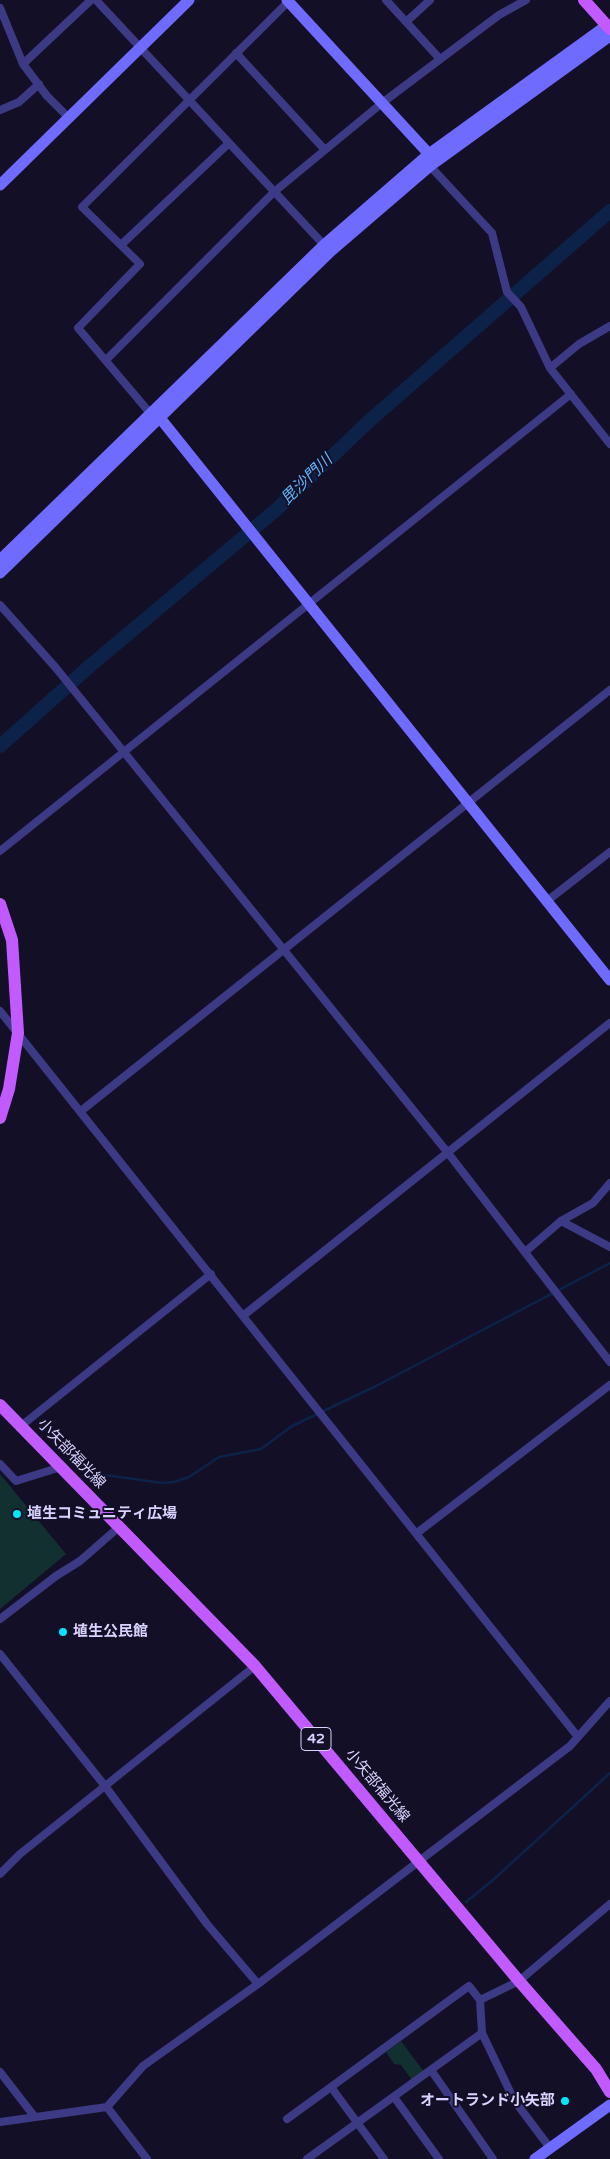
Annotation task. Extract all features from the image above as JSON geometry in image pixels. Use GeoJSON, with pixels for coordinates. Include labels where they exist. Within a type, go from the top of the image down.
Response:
{"type":"FeatureCollection","features":[{"type":"Feature","properties":{"kind":"main road"},"geometry":{"type":"LineString","coordinates":[[584,0],[609,29]]}},
{"type":"Feature","properties":{"kind":"main road"},"geometry":{"type":"LineString","coordinates":[[0,904],[12,940],[18,1033],[9,1089],[0,1118]]}},
{"type":"Feature","properties":{"kind":"main road","name":"小矢部福光線"},"geometry":{"type":"LineString","coordinates":[[0,1405],[255,1666],[519,1981],[596,2068],[610,2092]]}},
{"type":"Feature","properties":{"kind":"street"},"geometry":{"type":"LineString","coordinates":[[24,64],[91,0]]}},
{"type":"Feature","properties":{"kind":"street"},"geometry":{"type":"LineString","coordinates":[[96,0],[324,245]]}},
{"type":"Feature","properties":{"kind":"street"},"geometry":{"type":"LineString","coordinates":[[0,185],[189,0]]}},
{"type":"Feature","properties":{"kind":"street"},"geometry":{"type":"LineString","coordinates":[[610,444],[550,368],[521,307],[507,292],[492,233],[382,103],[289,0],[82,206],[140,264],[78,328],[155,416],[310,604],[610,980]]}},
{"type":"Feature","properties":{"kind":"street"},"geometry":{"type":"LineString","coordinates":[[386,0],[440,59]]}},
{"type":"Feature","properties":{"kind":"street"},"geometry":{"type":"LineString","coordinates":[[406,22],[430,0]]}},
{"type":"Feature","properties":{"kind":"street"},"geometry":{"type":"LineString","coordinates":[[106,360],[274,192],[382,103],[499,15],[526,0]]}},
{"type":"Feature","properties":{"kind":"street"},"geometry":{"type":"LineString","coordinates":[[0,8],[24,64],[68,117]]}},
{"type":"Feature","properties":{"kind":"street"},"geometry":{"type":"LineString","coordinates":[[0,573],[324,245],[430,160],[609,29]]}},
{"type":"Feature","properties":{"kind":"street"},"geometry":{"type":"LineString","coordinates":[[236,53],[325,150]]}},
{"type":"Feature","properties":{"kind":"street"},"geometry":{"type":"LineString","coordinates":[[0,110],[19,102],[39,84]]}},
{"type":"Feature","properties":{"kind":"street"},"geometry":{"type":"LineString","coordinates":[[121,245],[229,143]]}},
{"type":"Feature","properties":{"kind":"street"},"geometry":{"type":"LineString","coordinates":[[0,560],[331,250],[430,160]]}},
{"type":"Feature","properties":{"kind":"street"},"geometry":{"type":"LineString","coordinates":[[550,368],[579,344],[610,326]]}},
{"type":"Feature","properties":{"kind":"street"},"geometry":{"type":"LineString","coordinates":[[0,851],[571,394]]}},
{"type":"Feature","properties":{"kind":"street"},"geometry":{"type":"LineString","coordinates":[[0,604],[56,668],[448,1153],[610,1362]]}},
{"type":"Feature","properties":{"kind":"street"},"geometry":{"type":"LineString","coordinates":[[82,1111],[610,690]]}},
{"type":"Feature","properties":{"kind":"street"},"geometry":{"type":"LineString","coordinates":[[547,901],[610,852]]}},
{"type":"Feature","properties":{"kind":"street"},"geometry":{"type":"LineString","coordinates":[[0,1011],[82,1111],[578,1737]]}},
{"type":"Feature","properties":{"kind":"street"},"geometry":{"type":"LineString","coordinates":[[244,1315],[610,1023]]}},
{"type":"Feature","properties":{"kind":"street"},"geometry":{"type":"LineString","coordinates":[[526,1252],[562,1221],[594,1203],[610,1183]]}},
{"type":"Feature","properties":{"kind":"street"},"geometry":{"type":"LineString","coordinates":[[562,1221],[610,1247]]}},
{"type":"Feature","properties":{"kind":"street"},"geometry":{"type":"LineString","coordinates":[[21,1426],[211,1274]]}},
{"type":"Feature","properties":{"kind":"street"},"geometry":{"type":"LineString","coordinates":[[417,1533],[610,1384]]}},
{"type":"Feature","properties":{"kind":"street"},"geometry":{"type":"LineString","coordinates":[[0,1464],[16,1481],[61,1467]]}},
{"type":"Feature","properties":{"kind":"street"},"geometry":{"type":"LineString","coordinates":[[0,1619],[56,1576],[80,1561],[119,1527]]}},
{"type":"Feature","properties":{"kind":"street"},"geometry":{"type":"LineString","coordinates":[[0,1654],[104,1786],[207,1924],[258,1984]]}},
{"type":"Feature","properties":{"kind":"street"},"geometry":{"type":"LineString","coordinates":[[0,1874],[104,1786],[255,1666]]}},
{"type":"Feature","properties":{"kind":"street"},"geometry":{"type":"LineString","coordinates":[[0,2122],[107,2107],[143,2066],[258,1984],[570,1746],[610,1701]]}},
{"type":"Feature","properties":{"kind":"street"},"geometry":{"type":"LineString","coordinates":[[480,2000],[519,1981],[610,1904]]}},
{"type":"Feature","properties":{"kind":"street"},"geometry":{"type":"LineString","coordinates":[[287,2119],[469,1986],[480,2000],[482,2033],[514,2100],[550,2148]]}},
{"type":"Feature","properties":{"kind":"street"},"geometry":{"type":"LineString","coordinates":[[307,2159],[482,2033]]}},
{"type":"Feature","properties":{"kind":"street"},"geometry":{"type":"LineString","coordinates":[[431,2070],[493,2159]]}},
{"type":"Feature","properties":{"kind":"street"},"geometry":{"type":"LineString","coordinates":[[0,2072],[34,2116]]}},
{"type":"Feature","properties":{"kind":"street"},"geometry":{"type":"LineString","coordinates":[[331,2087],[384,2159]]}},
{"type":"Feature","properties":{"kind":"street"},"geometry":{"type":"LineString","coordinates":[[394,2097],[439,2159]]}},
{"type":"Feature","properties":{"kind":"street"},"geometry":{"type":"LineString","coordinates":[[535,2159],[610,2106]]}},
{"type":"Feature","properties":{"kind":"street"},"geometry":{"type":"LineString","coordinates":[[107,2107],[147,2159]]}},
{"type":"Feature","properties":{"kind":"green space","name":"埴生コミュニティ広場"},"geometry":{"type":"Polygon","coordinates":[[[0,1474],[66,1554],[0,1609],[0,1474]]]}},
{"type":"Feature","properties":{"kind":"green space"},"geometry":{"type":"Polygon","coordinates":[[[401,2041],[424,2072],[412,2080],[401,2065],[394,2064],[386,2052],[401,2041]]]}},
{"type":"Feature","properties":{"kind":"waterway","name":"毘沙門川"},"geometry":{"type":"LineString","coordinates":[[0,746],[91,665],[277,509],[368,422],[610,211]]}},
{"type":"Feature","properties":{"kind":"waterway"},"geometry":{"type":"LineString","coordinates":[[91,1473],[162,1483],[174,1482],[189,1477],[219,1457],[261,1449],[292,1426],[376,1386],[610,1263]]}},
{"type":"Feature","properties":{"kind":"waterway"},"geometry":{"type":"LineString","coordinates":[[466,1902],[493,1880],[610,1773]]}},
{"type":"Feature","properties":{"kind":"place","name":"埴生コミュニティ広場"},"geometry":{"type":"Point","coordinates":[17,1514]}},
{"type":"Feature","properties":{"kind":"place","name":"埴生公民館"},"geometry":{"type":"Point","coordinates":[63,1632]}},
{"type":"Feature","properties":{"kind":"place","name":"オートランド小矢部"},"geometry":{"type":"Point","coordinates":[565,2101]}}]}
